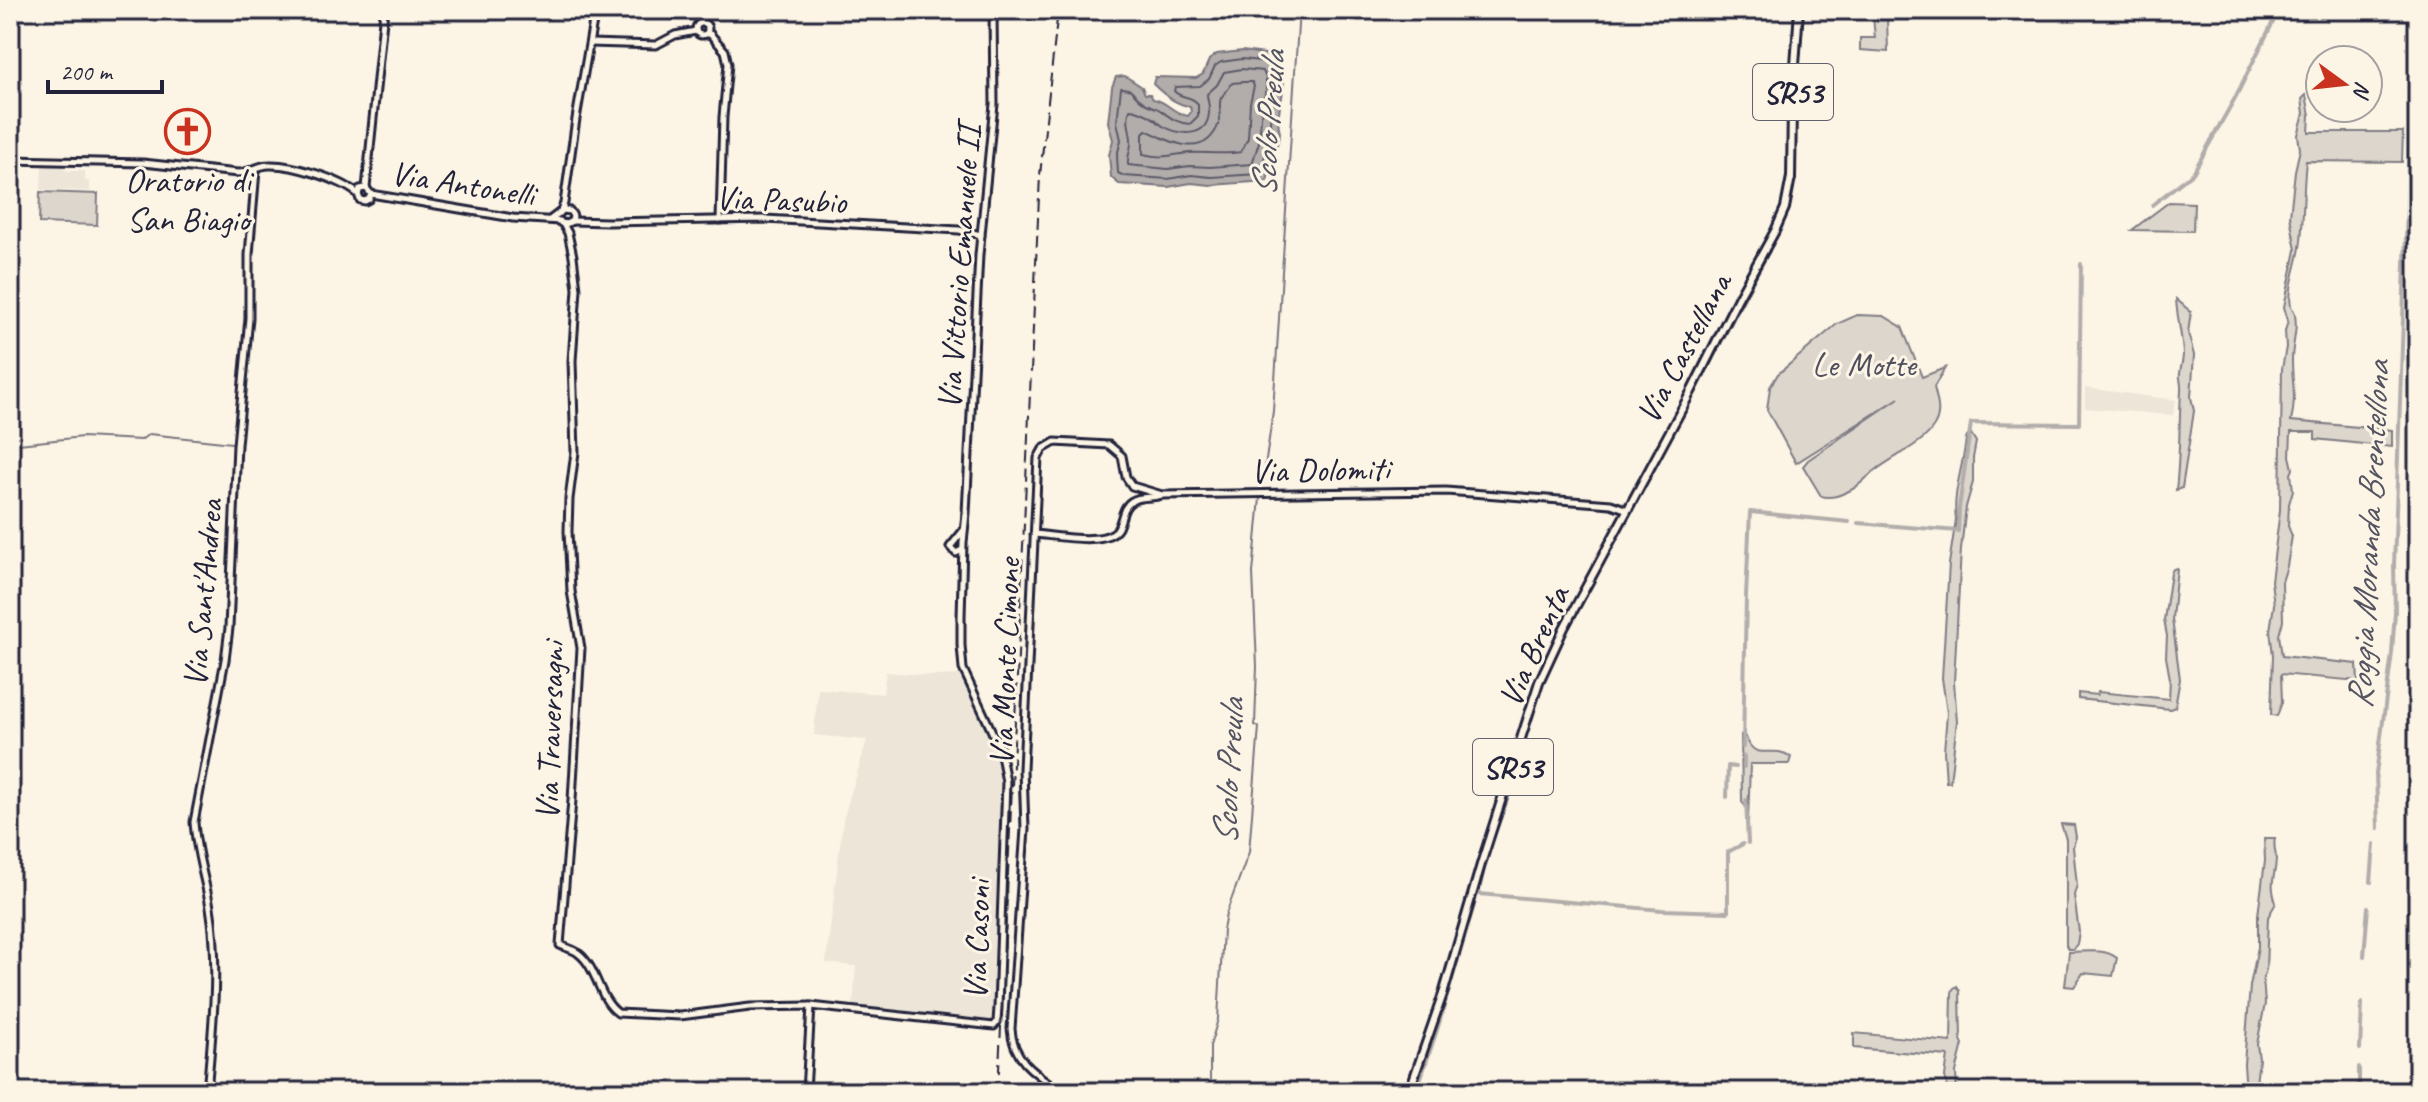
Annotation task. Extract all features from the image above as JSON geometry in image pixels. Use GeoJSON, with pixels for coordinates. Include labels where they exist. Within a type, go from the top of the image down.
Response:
{"type":"FeatureCollection","features":[{"type":"Feature","properties":{"kind":"main road","name":"Via Castellana"},"geometry":{"type":"LineString","coordinates":[[1759,262],[1779,234],[1788,213],[1792,188],[1792,106],[1799,10]]}},
{"type":"Feature","properties":{"kind":"main road","name":"Via Castellana"},"geometry":{"type":"LineString","coordinates":[[1654,459],[1759,262],[1785,208],[1791,177]]}},
{"type":"Feature","properties":{"kind":"main road"},"geometry":{"type":"LineString","coordinates":[[1779,234],[1785,208]]}},
{"type":"Feature","properties":{"kind":"main road","name":"Via Brenta"},"geometry":{"type":"LineString","coordinates":[[1409,1092],[1444,991],[1539,682],[1564,628],[1654,459]]}},
{"type":"Feature","properties":{"kind":"street"},"geometry":{"type":"LineString","coordinates":[[10,160],[160,164],[238,173],[268,165],[297,169],[350,188],[360,200],[365,201],[371,194],[366,188],[384,10]]}},
{"type":"Feature","properties":{"kind":"street"},"geometry":{"type":"LineString","coordinates":[[565,216],[576,119],[595,10]]}},
{"type":"Feature","properties":{"kind":"street","name":"Via Vittorio Emanuele II"},"geometry":{"type":"LineString","coordinates":[[963,565],[981,235],[994,104],[993,10]]}},
{"type":"Feature","properties":{"kind":"street"},"geometry":{"type":"LineString","coordinates":[[696,31],[697,25],[704,23],[707,34]]}},
{"type":"Feature","properties":{"kind":"street"},"geometry":{"type":"LineString","coordinates":[[590,43],[656,45],[675,35],[696,31]]}},
{"type":"Feature","properties":{"kind":"street"},"geometry":{"type":"LineString","coordinates":[[696,31],[716,40],[725,51],[728,64],[720,220]]}},
{"type":"Feature","properties":{"kind":"street","name":"Via Sant'Andrea"},"geometry":{"type":"LineString","coordinates":[[207,1092],[214,1017],[213,939],[210,907],[195,846],[194,822],[229,628],[237,445],[249,318],[249,255],[256,170]]}},
{"type":"Feature","properties":{"kind":"street"},"geometry":{"type":"LineString","coordinates":[[358,194],[360,189],[366,188]]}},
{"type":"Feature","properties":{"kind":"street","name":"Via Antonelli"},"geometry":{"type":"LineString","coordinates":[[371,194],[513,218],[548,220],[565,216]]}},
{"type":"Feature","properties":{"kind":"street","name":"Via Pasubio"},"geometry":{"type":"LineString","coordinates":[[565,216],[580,221],[765,219],[959,230],[981,235]]}},
{"type":"Feature","properties":{"kind":"street","name":"Via Traversagni"},"geometry":{"type":"LineString","coordinates":[[565,216],[577,289],[572,361],[575,452],[568,531],[571,591],[581,648],[560,945],[580,954],[618,1013],[680,1016],[750,1007],[811,1006]]}},
{"type":"Feature","properties":{"kind":"street","name":"Via Monte Cimone"},"geometry":{"type":"LineString","coordinates":[[1062,1092],[1023,1062],[1014,1046],[1011,1029],[1025,829],[1024,746],[1037,462],[1040,452],[1059,441],[1109,445],[1120,454],[1126,477],[1132,486],[1162,495]]}},
{"type":"Feature","properties":{"kind":"street","name":"Via Dolomiti"},"geometry":{"type":"LineString","coordinates":[[1034,534],[1104,538],[1112,534],[1130,502],[1162,495],[1446,491],[1611,504],[1629,510]]}},
{"type":"Feature","properties":{"kind":"street"},"geometry":{"type":"LineString","coordinates":[[963,565],[950,547],[966,527]]}},
{"type":"Feature","properties":{"kind":"street"},"geometry":{"type":"LineString","coordinates":[[955,540],[963,547],[956,553]]}},
{"type":"Feature","properties":{"kind":"street","name":"Via Casoni"},"geometry":{"type":"LineString","coordinates":[[811,1006],[996,1025],[1005,765],[963,669],[963,565]]}},
{"type":"Feature","properties":{"kind":"street"},"geometry":{"type":"LineString","coordinates":[[806,1092],[811,1006]]}},
{"type":"Feature","properties":{"kind":"shaded area"},"geometry":{"type":"Polygon","coordinates":[[[44,165],[85,171],[85,181],[89,181],[90,191],[41,190],[44,165]]]}},
{"type":"Feature","properties":{"kind":"shaded area"},"geometry":{"type":"Polygon","coordinates":[[[2085,388],[2176,400],[2173,415],[2085,408],[2085,388]]]}},
{"type":"Feature","properties":{"kind":"shaded area"},"geometry":{"type":"Polygon","coordinates":[[[886,672],[963,675],[1001,762],[994,1022],[853,1006],[856,966],[826,963],[843,820],[867,740],[814,735],[818,689],[883,694],[886,672]]]}},
{"type":"Feature","properties":{"kind":"green space"},"geometry":{"type":"Polygon","coordinates":[[[1873,17],[1887,17],[1888,52],[1860,50],[1860,38],[1875,38],[1873,17]]]}},
{"type":"Feature","properties":{"kind":"green space"},"geometry":{"type":"Polygon","coordinates":[[[2304,113],[2304,124],[2309,124],[2309,132],[2403,132],[2402,162],[2306,161],[2301,240],[2290,299],[2296,323],[2292,354],[2294,397],[2291,421],[2392,430],[2392,447],[2315,439],[2315,432],[2291,432],[2293,490],[2288,526],[2292,536],[2282,582],[2283,621],[2279,635],[2282,656],[2357,664],[2358,681],[2281,674],[2282,702],[2277,716],[2271,715],[2273,655],[2270,630],[2274,605],[2271,581],[2280,510],[2282,369],[2288,321],[2284,307],[2296,250],[2290,216],[2300,149],[2298,135],[2304,113]]]}},
{"type":"Feature","properties":{"kind":"green space"},"geometry":{"type":"Polygon","coordinates":[[[40,192],[98,194],[97,225],[39,223],[40,192]]]}},
{"type":"Feature","properties":{"kind":"green space"},"geometry":{"type":"Polygon","coordinates":[[[2169,202],[2194,203],[2193,231],[2132,230],[2169,202]]]}},
{"type":"Feature","properties":{"kind":"green space"},"geometry":{"type":"Polygon","coordinates":[[[2176,299],[2191,312],[2188,333],[2194,355],[2191,397],[2194,411],[2182,488],[2176,490],[2183,354],[2176,299]]]}},
{"type":"Feature","properties":{"kind":"green space","name":"Le Motte"},"geometry":{"type":"Polygon","coordinates":[[[1857,315],[1884,316],[1902,327],[1922,377],[1945,368],[1934,387],[1937,418],[1932,429],[1921,440],[1882,465],[1855,488],[1825,497],[1821,496],[1803,466],[1899,398],[1796,463],[1767,410],[1770,387],[1778,374],[1837,324],[1857,315]]]}},
{"type":"Feature","properties":{"kind":"green space"},"geometry":{"type":"Polygon","coordinates":[[[1970,432],[1976,442],[1973,482],[1966,507],[1961,549],[1954,682],[1957,721],[1950,782],[1946,782],[1944,751],[1947,713],[1942,678],[1949,564],[1957,489],[1966,438],[1970,432]]]}},
{"type":"Feature","properties":{"kind":"green space"},"geometry":{"type":"Polygon","coordinates":[[[2177,568],[2172,619],[2180,679],[2175,707],[2170,709],[2078,699],[2078,693],[2097,695],[2098,692],[2169,699],[2164,620],[2171,573],[2177,568]]]}},
{"type":"Feature","properties":{"kind":"green space"},"geometry":{"type":"Polygon","coordinates":[[[1741,735],[1746,737],[1754,750],[1784,753],[1791,757],[1789,764],[1750,764],[1748,823],[1748,809],[1742,802],[1741,735]]]}},
{"type":"Feature","properties":{"kind":"green space"},"geometry":{"type":"Polygon","coordinates":[[[2061,824],[2074,825],[2076,837],[2073,847],[2077,885],[2074,895],[2079,932],[2073,949],[2068,949],[2066,945],[2066,839],[2061,824]]]}},
{"type":"Feature","properties":{"kind":"green space"},"geometry":{"type":"Polygon","coordinates":[[[2264,838],[2275,838],[2273,885],[2276,903],[2268,917],[2263,978],[2265,1004],[2257,1044],[2259,1059],[2255,1092],[2246,1092],[2244,1064],[2250,986],[2258,947],[2264,838]]]}},
{"type":"Feature","properties":{"kind":"green space"},"geometry":{"type":"Polygon","coordinates":[[[2094,951],[2112,955],[2117,958],[2113,976],[2083,973],[2074,987],[2065,986],[2069,952],[2094,951]]]}},
{"type":"Feature","properties":{"kind":"green space"},"geometry":{"type":"Polygon","coordinates":[[[1957,986],[1960,991],[1963,1044],[1956,1072],[1957,1092],[1949,1092],[1945,1077],[1948,1056],[1854,1048],[1854,1033],[1951,1042],[1952,993],[1957,986]]]}},
{"type":"Feature","properties":{"kind":"water"},"geometry":{"type":"Polygon","coordinates":[[[1242,51],[1273,55],[1283,75],[1278,123],[1280,133],[1267,181],[1211,185],[1191,183],[1168,187],[1119,184],[1111,177],[1109,155],[1113,140],[1108,122],[1116,77],[1125,76],[1142,87],[1145,94],[1188,116],[1190,106],[1161,92],[1153,84],[1155,77],[1196,78],[1203,74],[1209,60],[1217,54],[1242,51]]]}},
{"type":"Feature","properties":{"kind":"waterway","name":"Scolo Preula"},"geometry":{"type":"LineString","coordinates":[[1263,481],[1273,411],[1299,10]]}},
{"type":"Feature","properties":{"kind":"waterway"},"geometry":{"type":"LineString","coordinates":[[1800,60],[1803,10]]}},
{"type":"Feature","properties":{"kind":"waterway"},"geometry":{"type":"LineString","coordinates":[[2152,205],[2193,173],[2279,10]]}},
{"type":"Feature","properties":{"kind":"waterway","name":"Roggia Moranda Brentellona"},"geometry":{"type":"LineString","coordinates":[[2415,43],[2418,10]]}},
{"type":"Feature","properties":{"kind":"waterway","name":"Roggia Moranda Brentellona"},"geometry":{"type":"LineString","coordinates":[[2378,828],[2376,774],[2395,612],[2394,566],[2415,52]]}},
{"type":"Feature","properties":{"kind":"waterway"},"geometry":{"type":"LineString","coordinates":[[1670,440],[1770,251]]}},
{"type":"Feature","properties":{"kind":"waterway"},"geometry":{"type":"LineString","coordinates":[[1858,523],[1958,531],[1971,423],[2079,424],[2081,264]]}},
{"type":"Feature","properties":{"kind":"waterway"},"geometry":{"type":"LineString","coordinates":[[10,445],[82,437],[141,440],[149,434],[232,443]]}},
{"type":"Feature","properties":{"kind":"waterway"},"geometry":{"type":"LineString","coordinates":[[1551,662],[1657,462]]}},
{"type":"Feature","properties":{"kind":"waterway","name":"Scolo Preula"},"geometry":{"type":"LineString","coordinates":[[1210,1092],[1210,1046],[1218,1019],[1223,930],[1249,852],[1259,727],[1255,725],[1257,666],[1253,573],[1260,498]]}},
{"type":"Feature","properties":{"kind":"waterway"},"geometry":{"type":"LineString","coordinates":[[1743,747],[1750,512],[1849,522]]}},
{"type":"Feature","properties":{"kind":"waterway"},"geometry":{"type":"LineString","coordinates":[[1537,701],[1547,672]]}},
{"type":"Feature","properties":{"kind":"waterway"},"geometry":{"type":"LineString","coordinates":[[1744,756],[1744,767]]}},
{"type":"Feature","properties":{"kind":"waterway"},"geometry":{"type":"LineString","coordinates":[[1727,797],[1728,766],[1736,767]]}},
{"type":"Feature","properties":{"kind":"waterway"},"geometry":{"type":"LineString","coordinates":[[1479,894],[1488,855],[1514,783]]}},
{"type":"Feature","properties":{"kind":"waterway"},"geometry":{"type":"LineString","coordinates":[[1746,800],[1748,843]]}},
{"type":"Feature","properties":{"kind":"waterway"},"geometry":{"type":"LineString","coordinates":[[1479,894],[1662,910],[1728,912],[1728,852],[1743,844]]}},
{"type":"Feature","properties":{"kind":"waterway","name":"Roggia Moranda Brentellona"},"geometry":{"type":"LineString","coordinates":[[2371,882],[2374,844]]}},
{"type":"Feature","properties":{"kind":"waterway"},"geometry":{"type":"LineString","coordinates":[[1416,1092],[1475,902]]}},
{"type":"Feature","properties":{"kind":"waterway","name":"Roggia Moranda Brentellona"},"geometry":{"type":"LineString","coordinates":[[2364,956],[2368,907]]}},
{"type":"Feature","properties":{"kind":"waterway","name":"Roggia Moranda Brentellona"},"geometry":{"type":"LineString","coordinates":[[2360,1049],[2362,1003]]}},
{"type":"Feature","properties":{"kind":"waterway","name":"Roggia Moranda Brentellona"},"geometry":{"type":"LineString","coordinates":[[2359,1067],[2359,1092]]}},
{"type":"Feature","properties":{"kind":"railway"},"geometry":{"type":"LineString","coordinates":[[998,1092],[1040,175],[1058,10]]}},
{"type":"Feature","properties":{"kind":"place","name":"Oratorio di San Biagio"},"geometry":{"type":"Point","coordinates":[188,132]}}]}
